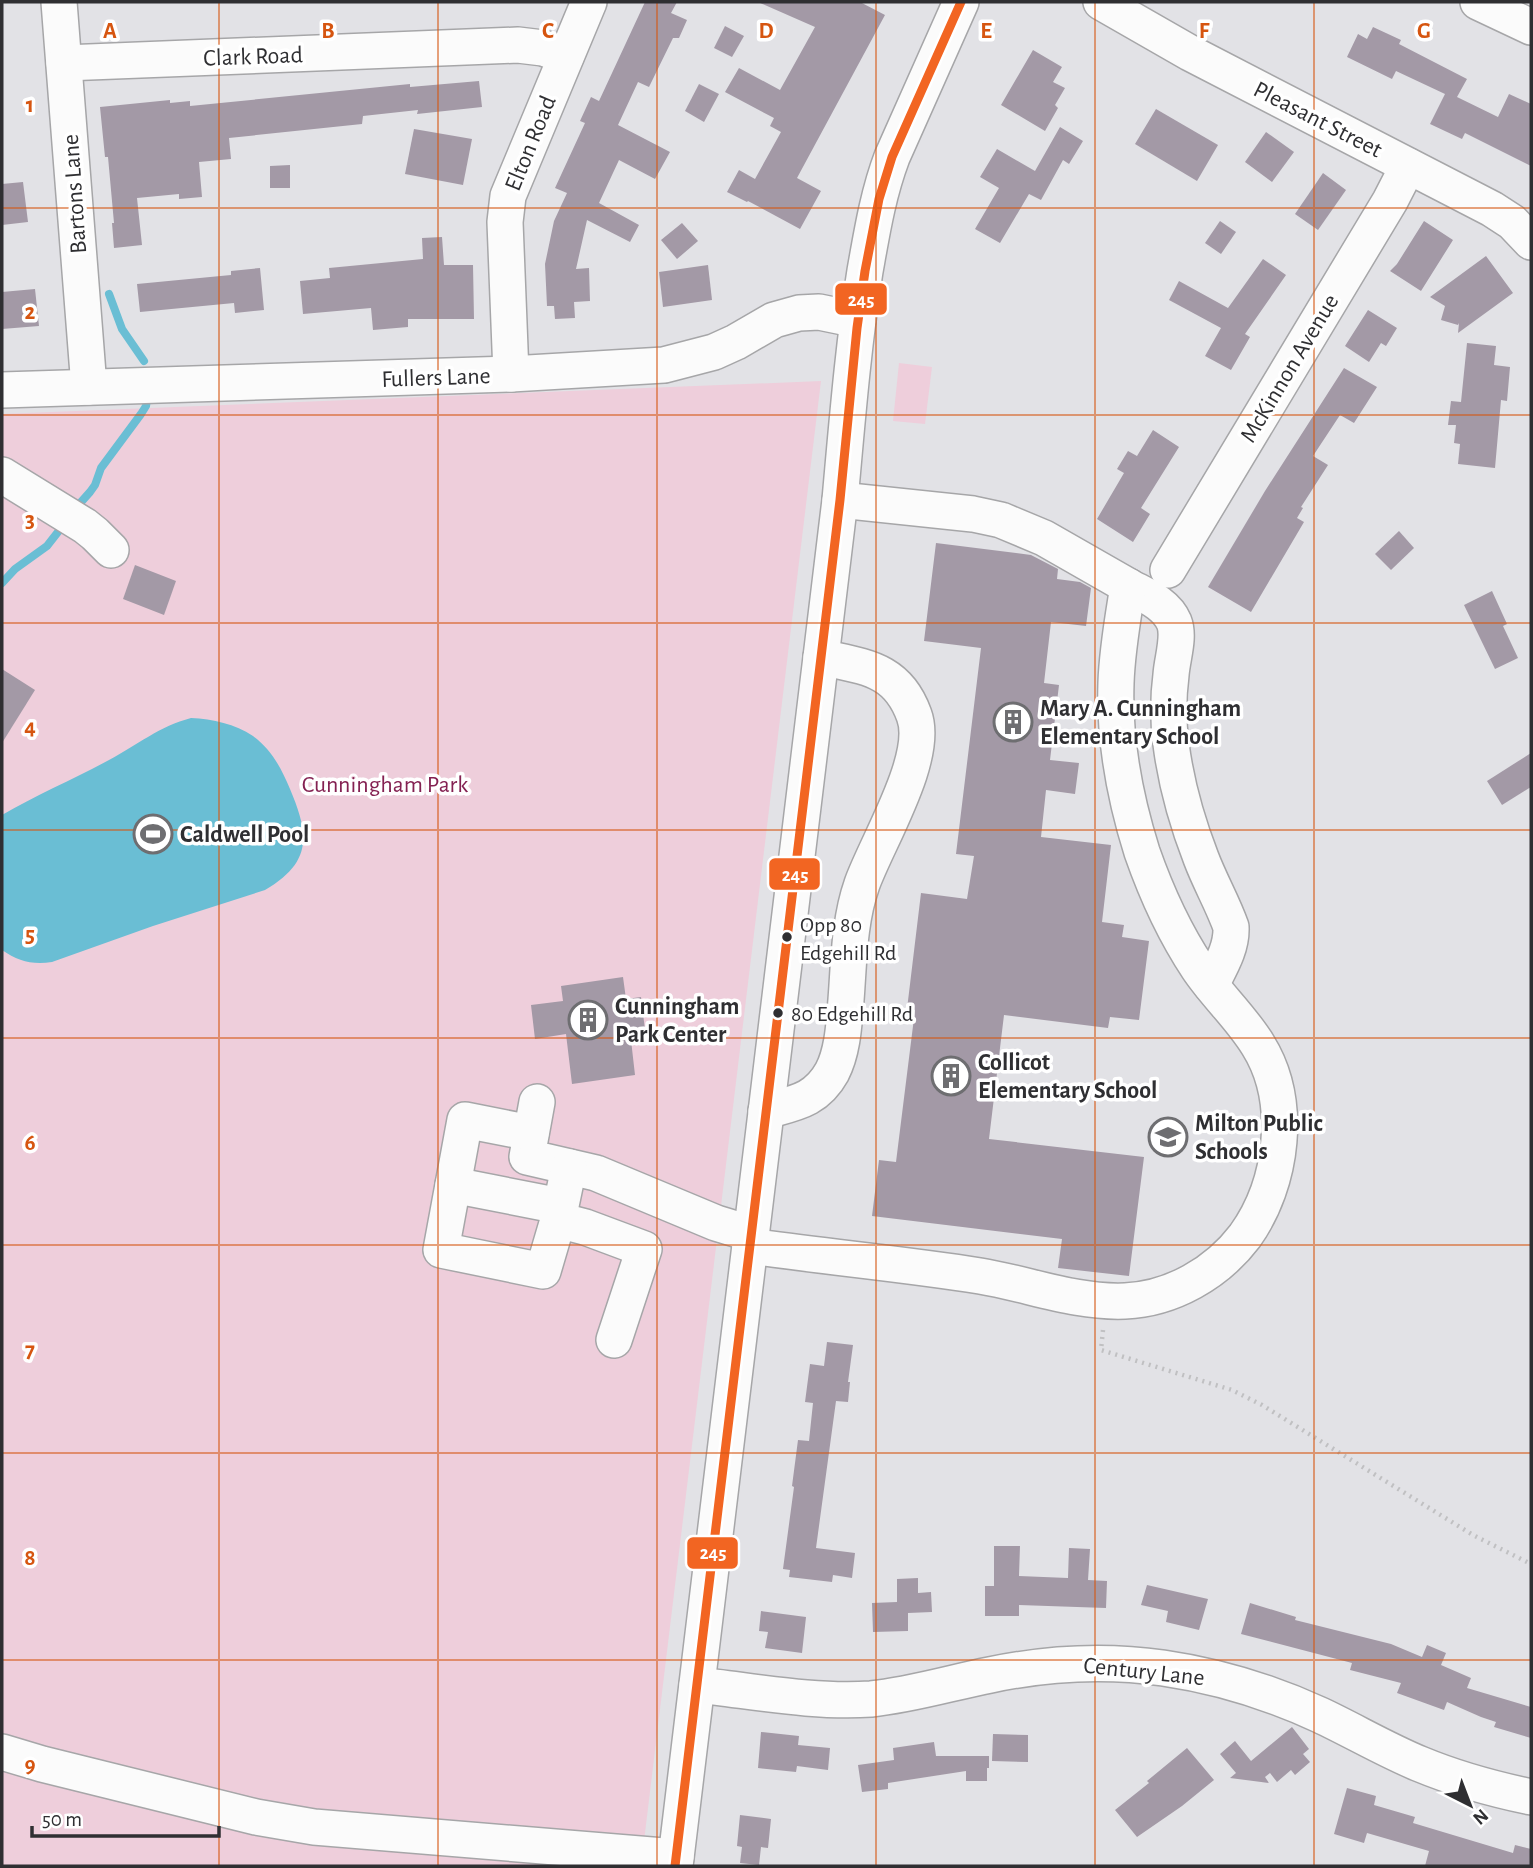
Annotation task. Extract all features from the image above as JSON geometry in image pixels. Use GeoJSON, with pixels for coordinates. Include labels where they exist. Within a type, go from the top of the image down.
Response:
{"type":"FeatureCollection","features":[{"type":"Feature","properties":{"kind":"street","name":"Bartons Lane"},"geometry":{"type":"LineString","coordinates":[[59,2],[89,387]]}},
{"type":"Feature","properties":{"kind":"street","name":"Elton Road"},"geometry":{"type":"LineString","coordinates":[[511,374],[505,209],[512,184],[589,2]]}},
{"type":"Feature","properties":{"kind":"street"},"geometry":{"type":"LineString","coordinates":[[2,1752],[243,1813],[314,1827],[676,1861],[840,500],[858,320],[872,229],[883,181],[961,2]]}},
{"type":"Feature","properties":{"kind":"street","name":"Pleasant Street"},"geometry":{"type":"LineString","coordinates":[[1101,2],[1190,53],[1492,209],[1528,232]]}},
{"type":"Feature","properties":{"kind":"street"},"geometry":{"type":"LineString","coordinates":[[1478,2],[1531,27]]}},
{"type":"Feature","properties":{"kind":"street","name":"Clark Road"},"geometry":{"type":"LineString","coordinates":[[64,63],[518,45],[543,48],[566,56]]}},
{"type":"Feature","properties":{"kind":"street","name":"McKinnon Avenue"},"geometry":{"type":"LineString","coordinates":[[1168,570],[1390,201],[1408,166]]}},
{"type":"Feature","properties":{"kind":"street","name":"Fullers Lane"},"geometry":{"type":"LineString","coordinates":[[2,390],[511,374],[664,365],[714,352],[774,320],[799,313],[819,312],[858,320]]}},
{"type":"Feature","properties":{"kind":"street"},"geometry":{"type":"LineString","coordinates":[[2,475],[72,517],[111,551]]}},
{"type":"Feature","properties":{"kind":"street"},"geometry":{"type":"LineString","coordinates":[[840,500],[973,514],[1001,520],[1044,538],[1163,607],[1175,623],[1176,634],[1169,709],[1174,762],[1195,840],[1231,927],[1229,948],[1211,985]]}},
{"type":"Feature","properties":{"kind":"street"},"geometry":{"type":"LineString","coordinates":[[569,1167],[543,1271],[441,1250],[465,1120],[534,1117],[527,1157],[569,1167],[608,1177],[716,1223],[739,1230],[750,1238],[978,1276],[1106,1301],[1142,1300],[1159,1296],[1203,1275],[1226,1257],[1240,1242],[1260,1212],[1267,1194],[1279,1139],[1279,1104],[1273,1076],[1259,1046],[1188,952],[1157,891],[1135,828],[1124,781],[1116,687],[1128,586]]}},
{"type":"Feature","properties":{"kind":"street"},"geometry":{"type":"LineString","coordinates":[[766,1111],[806,1100],[817,1092],[832,1072],[840,1049],[845,1019],[852,919],[862,884],[905,784],[917,735],[915,717],[904,693],[892,679],[872,669],[821,657]]}},
{"type":"Feature","properties":{"kind":"street"},"geometry":{"type":"LineString","coordinates":[[453,1185],[559,1213],[585,1227],[644,1250],[614,1340]]}},
{"type":"Feature","properties":{"kind":"street","name":"Century Lane"},"geometry":{"type":"LineString","coordinates":[[697,1685],[846,1700],[897,1696],[1041,1666],[1103,1664],[1164,1668],[1261,1691],[1441,1772],[1487,1787],[1531,1797]]}},
{"type":"Feature","properties":{"kind":"path"},"geometry":{"type":"LineString","coordinates":[[1106,1301],[1101,1350],[1232,1390],[1262,1405],[1473,1535],[1531,1564]]}},
{"type":"Feature","properties":{"kind":"green space"},"geometry":{"type":"Polygon","coordinates":[[[899,363],[932,367],[925,424],[893,421],[899,363]]]}},
{"type":"Feature","properties":{"kind":"green space","name":"Cunningham Park"},"geometry":{"type":"Polygon","coordinates":[[[821,381],[641,1866],[2,1866],[2,414],[821,381]]]}},
{"type":"Feature","properties":{"kind":"water","name":"Caldwell Pool"},"geometry":{"type":"Polygon","coordinates":[[[191,718],[239,728],[260,741],[275,760],[287,781],[301,820],[303,846],[292,869],[265,890],[52,962],[26,961],[2,950],[2,815],[159,731],[191,718]]]}},
{"type":"Feature","properties":{"kind":"building"},"geometry":{"type":"Polygon","coordinates":[[[645,2],[677,2],[671,13],[687,20],[679,38],[673,38],[649,87],[638,82],[618,125],[670,152],[655,179],[619,160],[599,203],[639,225],[630,242],[587,220],[576,269],[589,268],[590,301],[574,302],[575,318],[555,319],[554,306],[547,306],[545,264],[554,221],[567,193],[555,188],[585,123],[580,121],[591,97],[599,101],[645,2]]]}},
{"type":"Feature","properties":{"kind":"building"},"geometry":{"type":"Polygon","coordinates":[[[758,2],[860,2],[885,15],[797,178],[821,191],[800,229],[727,192],[739,170],[755,179],[781,132],[770,126],[774,118],[725,92],[739,68],[780,90],[815,27],[758,2]]]}},
{"type":"Feature","properties":{"kind":"building"},"geometry":{"type":"Polygon","coordinates":[[[725,26],[744,36],[732,57],[714,48],[725,26]]]}},
{"type":"Feature","properties":{"kind":"building"},"geometry":{"type":"Polygon","coordinates":[[[1373,27],[1401,40],[1399,44],[1467,79],[1457,97],[1498,117],[1509,94],[1531,104],[1531,166],[1465,133],[1462,139],[1430,124],[1445,94],[1396,71],[1392,79],[1347,57],[1358,34],[1367,39],[1373,27]]]}},
{"type":"Feature","properties":{"kind":"building"},"geometry":{"type":"Polygon","coordinates":[[[1033,50],[1062,67],[1053,82],[1065,88],[1045,131],[1001,105],[1033,50]]]}},
{"type":"Feature","properties":{"kind":"building"},"geometry":{"type":"Polygon","coordinates":[[[479,81],[482,107],[363,116],[362,124],[229,138],[231,159],[199,162],[202,197],[179,199],[179,194],[137,198],[142,245],[114,248],[108,157],[105,157],[100,107],[170,100],[170,103],[190,101],[190,106],[410,84],[410,87],[479,81]]]}},
{"type":"Feature","properties":{"kind":"building"},"geometry":{"type":"Polygon","coordinates":[[[699,84],[719,94],[704,122],[685,111],[699,84]]]}},
{"type":"Feature","properties":{"kind":"building"},"geometry":{"type":"Polygon","coordinates":[[[1156,109],[1218,145],[1197,181],[1135,144],[1156,109]]]}},
{"type":"Feature","properties":{"kind":"building"},"geometry":{"type":"Polygon","coordinates":[[[1060,127],[1083,141],[1069,164],[1063,160],[1041,200],[1029,194],[1000,243],[975,229],[999,188],[980,177],[997,149],[1035,171],[1060,127]]]}},
{"type":"Feature","properties":{"kind":"building"},"geometry":{"type":"Polygon","coordinates":[[[414,129],[472,139],[463,185],[405,174],[414,129]]]}},
{"type":"Feature","properties":{"kind":"building"},"geometry":{"type":"Polygon","coordinates":[[[1266,132],[1294,152],[1272,182],[1245,162],[1266,132]]]}},
{"type":"Feature","properties":{"kind":"building"},"geometry":{"type":"Polygon","coordinates":[[[290,165],[290,188],[270,188],[270,166],[290,165]]]}},
{"type":"Feature","properties":{"kind":"building"},"geometry":{"type":"Polygon","coordinates":[[[1323,173],[1346,190],[1318,230],[1295,214],[1323,173]]]}},
{"type":"Feature","properties":{"kind":"building"},"geometry":{"type":"Polygon","coordinates":[[[23,182],[28,222],[2,225],[2,184],[23,182]]]}},
{"type":"Feature","properties":{"kind":"building"},"geometry":{"type":"Polygon","coordinates":[[[1220,221],[1236,232],[1221,254],[1205,243],[1220,221]]]}},
{"type":"Feature","properties":{"kind":"building"},"geometry":{"type":"Polygon","coordinates":[[[1424,221],[1453,240],[1421,291],[1390,271],[1424,221]]]}},
{"type":"Feature","properties":{"kind":"building"},"geometry":{"type":"Polygon","coordinates":[[[682,223],[698,241],[677,259],[661,240],[682,223]]]}},
{"type":"Feature","properties":{"kind":"building"},"geometry":{"type":"Polygon","coordinates":[[[442,237],[444,265],[473,265],[474,319],[408,319],[408,327],[373,330],[371,308],[303,314],[300,281],[330,278],[329,268],[423,259],[422,238],[442,237]]]}},
{"type":"Feature","properties":{"kind":"building"},"geometry":{"type":"Polygon","coordinates":[[[1486,256],[1513,293],[1458,333],[1459,323],[1458,325],[1441,320],[1445,306],[1430,297],[1486,256]]]}},
{"type":"Feature","properties":{"kind":"building"},"geometry":{"type":"Polygon","coordinates":[[[1263,259],[1286,275],[1245,334],[1250,337],[1231,370],[1205,356],[1221,328],[1169,300],[1179,281],[1228,308],[1263,259]]]}},
{"type":"Feature","properties":{"kind":"building"},"geometry":{"type":"Polygon","coordinates":[[[708,265],[712,300],[663,307],[659,272],[708,265]]]}},
{"type":"Feature","properties":{"kind":"building"},"geometry":{"type":"Polygon","coordinates":[[[260,268],[264,310],[235,313],[234,303],[140,312],[137,284],[231,275],[231,271],[260,268]]]}},
{"type":"Feature","properties":{"kind":"building"},"geometry":{"type":"Polygon","coordinates":[[[35,289],[39,326],[2,329],[2,292],[35,289]]]}},
{"type":"Feature","properties":{"kind":"building"},"geometry":{"type":"Polygon","coordinates":[[[1368,310],[1397,328],[1386,346],[1381,343],[1369,362],[1345,346],[1368,310]]]}},
{"type":"Feature","properties":{"kind":"building"},"geometry":{"type":"Polygon","coordinates":[[[1467,343],[1496,346],[1494,365],[1510,367],[1507,401],[1501,400],[1495,468],[1458,464],[1460,444],[1454,443],[1456,425],[1448,425],[1451,401],[1461,402],[1467,343]]]}},
{"type":"Feature","properties":{"kind":"building"},"geometry":{"type":"Polygon","coordinates":[[[1344,368],[1377,387],[1354,423],[1340,415],[1313,456],[1328,465],[1301,507],[1303,508],[1297,518],[1304,522],[1251,612],[1208,587],[1265,491],[1344,368]]]}},
{"type":"Feature","properties":{"kind":"building"},"geometry":{"type":"Polygon","coordinates":[[[1153,430],[1179,447],[1141,508],[1150,514],[1133,542],[1097,519],[1124,473],[1117,469],[1128,451],[1137,456],[1153,430]]]}},
{"type":"Feature","properties":{"kind":"building"},"geometry":{"type":"Polygon","coordinates":[[[1399,531],[1414,548],[1391,570],[1375,554],[1399,531]]]}},
{"type":"Feature","properties":{"kind":"building","name":"Collicot Elementary School"},"geometry":{"type":"Polygon","coordinates":[[[936,543],[1031,555],[1058,569],[1057,579],[1080,582],[1091,588],[1086,626],[1051,622],[1044,683],[1059,685],[1050,760],[1079,763],[1075,794],[1046,790],[1041,837],[1111,845],[1102,922],[1124,925],[1122,937],[1149,941],[1139,1020],[1110,1017],[1108,1028],[1004,1015],[989,1139],[1144,1157],[1129,1276],[1058,1268],[1062,1239],[872,1216],[879,1160],[896,1162],[915,1010],[907,1009],[921,893],[967,899],[974,856],[956,854],[981,648],[924,641],[936,543]]]}},
{"type":"Feature","properties":{"kind":"building"},"geometry":{"type":"Polygon","coordinates":[[[135,565],[176,581],[164,615],[123,599],[135,565]]]}},
{"type":"Feature","properties":{"kind":"building"},"geometry":{"type":"Polygon","coordinates":[[[1492,591],[1507,624],[1503,626],[1518,658],[1495,669],[1464,605],[1492,591]]]}},
{"type":"Feature","properties":{"kind":"building"},"geometry":{"type":"Polygon","coordinates":[[[2,669],[35,690],[2,743],[2,669]]]}},
{"type":"Feature","properties":{"kind":"building"},"geometry":{"type":"Polygon","coordinates":[[[1531,753],[1531,787],[1502,805],[1487,781],[1531,753]]]}},
{"type":"Feature","properties":{"kind":"building","name":"Cunningham Park Center"},"geometry":{"type":"Polygon","coordinates":[[[623,977],[626,999],[641,997],[646,1038],[631,1040],[635,1075],[572,1084],[566,1034],[535,1039],[531,1005],[563,1001],[561,986],[623,977]]]}},
{"type":"Feature","properties":{"kind":"building"},"geometry":{"type":"Polygon","coordinates":[[[827,1342],[853,1345],[848,1402],[836,1401],[816,1548],[855,1553],[852,1578],[833,1575],[832,1582],[789,1577],[790,1570],[783,1569],[798,1440],[809,1441],[813,1403],[805,1402],[810,1364],[824,1366],[827,1342]]]}},
{"type":"Feature","properties":{"kind":"building"},"geometry":{"type":"Polygon","coordinates":[[[994,1546],[1020,1546],[1019,1576],[1068,1578],[1069,1548],[1090,1549],[1088,1580],[1107,1581],[1106,1608],[1019,1605],[1019,1616],[985,1616],[985,1586],[994,1586],[994,1546]]]}},
{"type":"Feature","properties":{"kind":"building"},"geometry":{"type":"Polygon","coordinates":[[[918,1578],[918,1593],[931,1592],[932,1612],[908,1613],[908,1631],[873,1632],[872,1603],[897,1602],[897,1579],[918,1578]]]}},
{"type":"Feature","properties":{"kind":"building"},"geometry":{"type":"Polygon","coordinates":[[[1147,1585],[1208,1599],[1199,1630],[1166,1622],[1168,1611],[1141,1605],[1147,1585]]]}},
{"type":"Feature","properties":{"kind":"building"},"geometry":{"type":"Polygon","coordinates":[[[1250,1603],[1296,1617],[1295,1620],[1391,1644],[1422,1657],[1427,1645],[1446,1653],[1441,1665],[1471,1678],[1467,1688],[1531,1707],[1531,1738],[1494,1727],[1496,1722],[1447,1702],[1444,1710],[1397,1693],[1401,1683],[1350,1670],[1352,1663],[1241,1634],[1250,1603]]]}},
{"type":"Feature","properties":{"kind":"building"},"geometry":{"type":"Polygon","coordinates":[[[761,1611],[806,1617],[802,1653],[765,1648],[768,1632],[759,1631],[761,1611]]]}},
{"type":"Feature","properties":{"kind":"building"},"geometry":{"type":"Polygon","coordinates":[[[1292,1727],[1309,1749],[1303,1754],[1310,1762],[1295,1775],[1291,1770],[1277,1782],[1270,1773],[1265,1777],[1269,1783],[1230,1778],[1236,1773],[1220,1754],[1235,1741],[1251,1761],[1292,1727]]]}},
{"type":"Feature","properties":{"kind":"building"},"geometry":{"type":"Polygon","coordinates":[[[761,1732],[799,1736],[798,1745],[830,1748],[828,1770],[797,1766],[796,1772],[758,1768],[761,1732]]]}},
{"type":"Feature","properties":{"kind":"building"},"geometry":{"type":"Polygon","coordinates":[[[993,1734],[1028,1735],[1028,1762],[992,1761],[993,1734]]]}},
{"type":"Feature","properties":{"kind":"building"},"geometry":{"type":"Polygon","coordinates":[[[934,1742],[936,1756],[989,1756],[987,1781],[966,1781],[966,1771],[888,1783],[888,1789],[862,1792],[858,1765],[894,1760],[893,1748],[934,1742]]]}},
{"type":"Feature","properties":{"kind":"building"},"geometry":{"type":"Polygon","coordinates":[[[1187,1748],[1214,1780],[1137,1837],[1115,1810],[1187,1748]]]}},
{"type":"Feature","properties":{"kind":"building"},"geometry":{"type":"Polygon","coordinates":[[[1347,1788],[1376,1796],[1374,1805],[1415,1817],[1413,1823],[1513,1853],[1515,1845],[1531,1849],[1531,1866],[1425,1866],[1429,1851],[1367,1833],[1364,1843],[1334,1834],[1347,1788]]]}},
{"type":"Feature","properties":{"kind":"building"},"geometry":{"type":"Polygon","coordinates":[[[740,1815],[771,1819],[768,1848],[761,1847],[759,1865],[740,1863],[742,1847],[737,1846],[740,1815]]]}},
{"type":"Feature","properties":{"kind":"waterway"},"geometry":{"type":"LineString","coordinates":[[109,294],[122,329],[144,361]]}},
{"type":"Feature","properties":{"kind":"waterway"},"geometry":{"type":"LineString","coordinates":[[74,510],[95,485],[101,468],[141,414],[147,400]]}},
{"type":"Feature","properties":{"kind":"waterway"},"geometry":{"type":"LineString","coordinates":[[2,583],[15,569],[47,546],[65,523]]}},
{"type":"Feature","properties":{"kind":"transit line","name":"245"},"geometry":{"type":"LineString","coordinates":[[675,1866],[840,500],[865,271],[879,199],[892,157],[961,2]]}},
{"type":"Feature","properties":{"kind":"place","name":"Mary A. Cunningham Elementary School"},"geometry":{"type":"Point","coordinates":[1013,722]}},
{"type":"Feature","properties":{"kind":"place","name":"Caldwell Pool"},"geometry":{"type":"Point","coordinates":[153,834]}},
{"type":"Feature","properties":{"kind":"place","name":"Opp 80 Edgehill Rd"},"geometry":{"type":"Point","coordinates":[787,937]}},
{"type":"Feature","properties":{"kind":"place","name":"80 Edgehill Rd"},"geometry":{"type":"Point","coordinates":[778,1013]}},
{"type":"Feature","properties":{"kind":"place","name":"Cunningham Park Center"},"geometry":{"type":"Point","coordinates":[588,1020]}},
{"type":"Feature","properties":{"kind":"place","name":"Collicot Elementary School"},"geometry":{"type":"Point","coordinates":[951,1076]}},
{"type":"Feature","properties":{"kind":"place","name":"Milton Public Schools"},"geometry":{"type":"Point","coordinates":[1168,1137]}}]}
